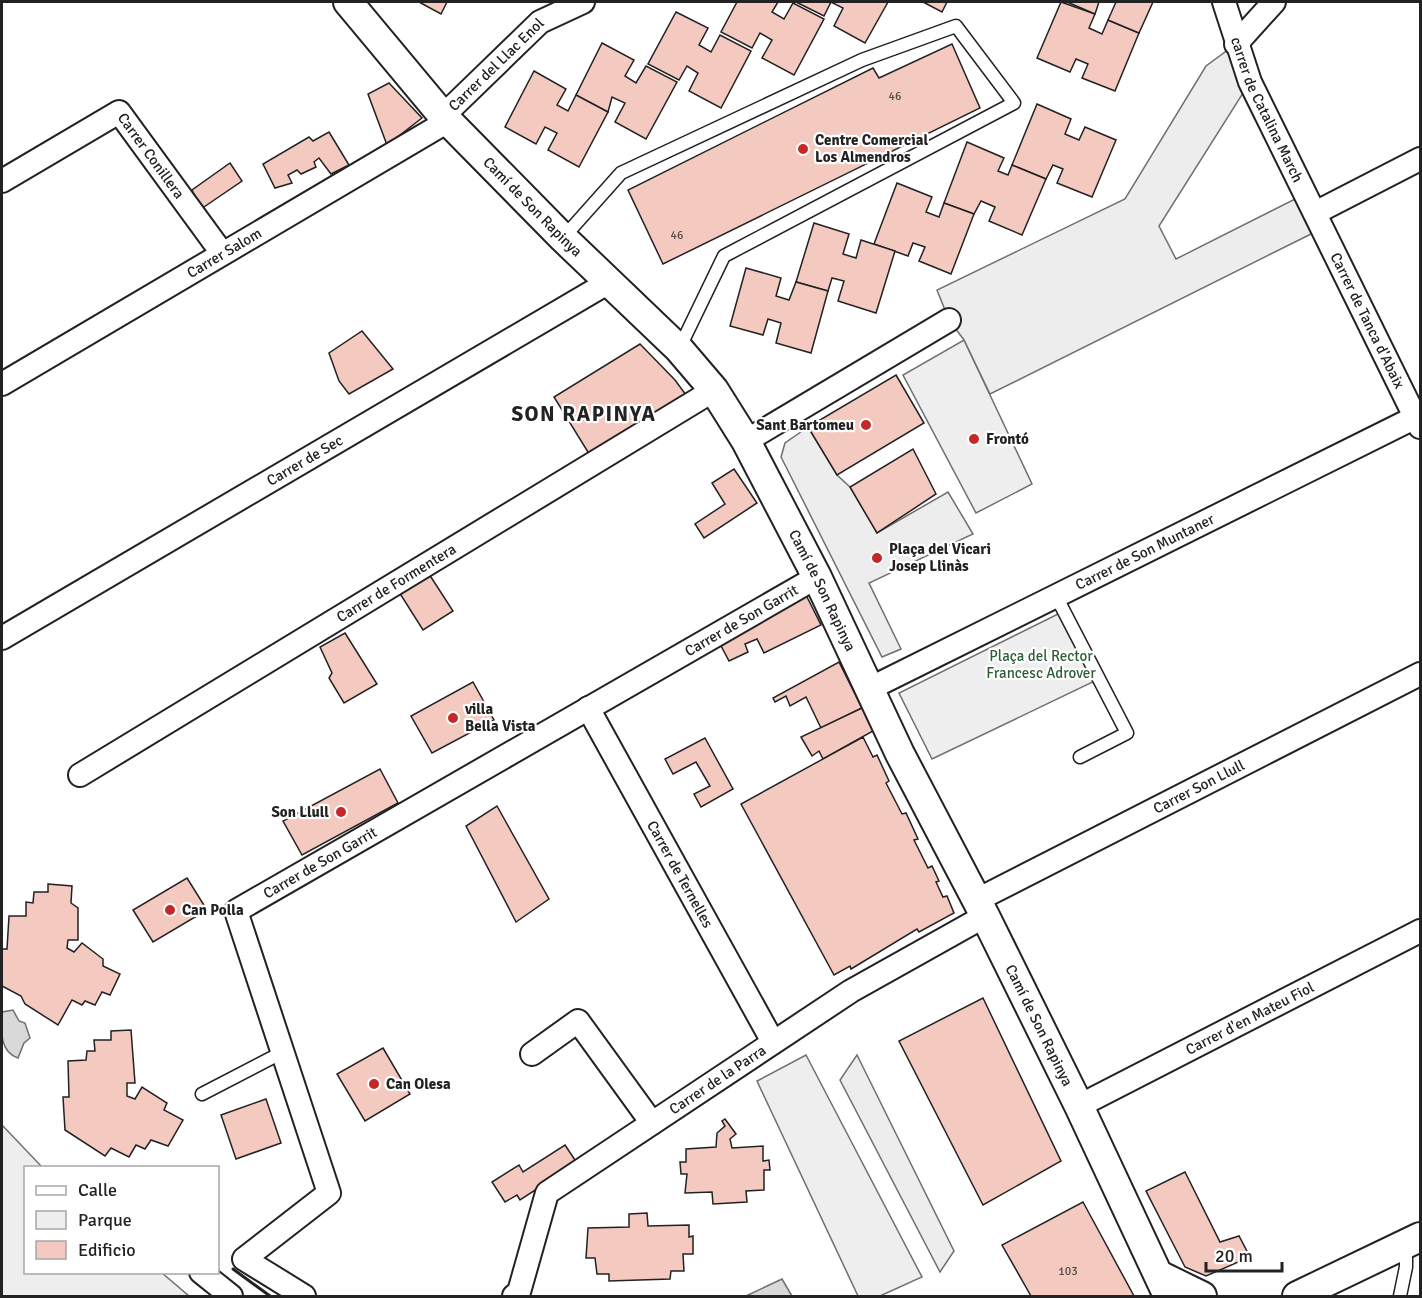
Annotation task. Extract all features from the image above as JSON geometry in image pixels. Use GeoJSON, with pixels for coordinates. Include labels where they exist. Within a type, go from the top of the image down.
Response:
{"type":"FeatureCollection","features":[{"type":"Feature","properties":{"kind":"street","name":"Camí de Son Rapinya"},"geometry":{"type":"LineString","coordinates":[[348,2],[446,119],[563,238],[679,349],[714,390],[746,441],[817,577],[900,754],[981,908],[1079,1106],[1164,1286],[1202,1296]]}},
{"type":"Feature","properties":{"kind":"street","name":"Carrer del Llac Enol"},"geometry":{"type":"LineString","coordinates":[[446,119],[540,22],[583,2]]}},
{"type":"Feature","properties":{"kind":"street","name":"carrer de Catalina March"},"geometry":{"type":"LineString","coordinates":[[1224,2],[1250,82],[1315,213]]}},
{"type":"Feature","properties":{"kind":"street"},"geometry":{"type":"LineString","coordinates":[[1236,44],[1274,2]]}},
{"type":"Feature","properties":{"kind":"street","name":"Carrer Conillera"},"geometry":{"type":"LineString","coordinates":[[2,181],[119,111],[222,253]]}},
{"type":"Feature","properties":{"kind":"street","name":"Carrer Salom"},"geometry":{"type":"LineString","coordinates":[[2,384],[446,119]]}},
{"type":"Feature","properties":{"kind":"street"},"geometry":{"type":"LineString","coordinates":[[1315,213],[1420,159]]}},
{"type":"Feature","properties":{"kind":"street","name":"Carrer de Tanca d'Abaix"},"geometry":{"type":"LineString","coordinates":[[1315,213],[1419,420]]}},
{"type":"Feature","properties":{"kind":"street","name":"Carrer de Sec"},"geometry":{"type":"LineString","coordinates":[[2,638],[609,282]]}},
{"type":"Feature","properties":{"kind":"street"},"geometry":{"type":"LineString","coordinates":[[746,441],[949,320]]}},
{"type":"Feature","properties":{"kind":"street","name":"Carrer de Formentera"},"geometry":{"type":"LineString","coordinates":[[80,775],[714,390]]}},
{"type":"Feature","properties":{"kind":"street","name":"Carrer de Son Muntaner"},"geometry":{"type":"LineString","coordinates":[[869,689],[1419,420]]}},
{"type":"Feature","properties":{"kind":"street","name":"Carrer de Son Garrit"},"geometry":{"type":"LineString","coordinates":[[304,1296],[244,1259],[329,1193],[236,911],[817,577]]}},
{"type":"Feature","properties":{"kind":"street","name":"Carrer Son Llull"},"geometry":{"type":"LineString","coordinates":[[981,908],[1420,674]]}},
{"type":"Feature","properties":{"kind":"street","name":"Carrer de Ternelles"},"geometry":{"type":"LineString","coordinates":[[588,708],[773,1042]]}},
{"type":"Feature","properties":{"kind":"street","name":"Carrer de la Parra"},"geometry":{"type":"LineString","coordinates":[[514,1296],[519,1292],[547,1193],[773,1042],[981,908]]}},
{"type":"Feature","properties":{"kind":"street","name":"Carrer d'en Mateu Fiol"},"geometry":{"type":"LineString","coordinates":[[1079,1106],[1420,932]]}},
{"type":"Feature","properties":{"kind":"street"},"geometry":{"type":"LineString","coordinates":[[532,1054],[578,1021],[652,1122]]}},
{"type":"Feature","properties":{"kind":"street"},"geometry":{"type":"LineString","coordinates":[[1307,1295],[1413,1240]]}},
{"type":"Feature","properties":{"kind":"street"},"geometry":{"type":"LineString","coordinates":[[204,1274],[231,1296]]}},
{"type":"Feature","properties":{"kind":"lane"},"geometry":{"type":"LineString","coordinates":[[563,238],[621,173],[862,60],[956,26],[1014,103],[724,256],[679,349]]}},
{"type":"Feature","properties":{"kind":"lane"},"geometry":{"type":"LineString","coordinates":[[1056,596],[1127,733],[1080,757]]}},
{"type":"Feature","properties":{"kind":"lane"},"geometry":{"type":"LineString","coordinates":[[202,1094],[283,1052]]}},
{"type":"Feature","properties":{"kind":"lane"},"geometry":{"type":"LineString","coordinates":[[1400,1296],[1413,1240]]}},
{"type":"Feature","properties":{"kind":"green space","name":"Frontó"},"geometry":{"type":"Polygon","coordinates":[[[964,340],[1032,484],[976,513],[903,375],[964,340]]]}},
{"type":"Feature","properties":{"kind":"green space","name":"Plaça del Rector Francesc Adrover"},"geometry":{"type":"Polygon","coordinates":[[[1064,611],[1099,679],[932,759],[899,693],[1064,611]]]}},
{"type":"Feature","properties":{"kind":"green space"},"geometry":{"type":"Polygon","coordinates":[[[806,1055],[922,1277],[880,1296],[858,1296],[757,1081],[806,1055]]]}},
{"type":"Feature","properties":{"kind":"green space"},"geometry":{"type":"Polygon","coordinates":[[[2,1125],[41,1166],[24,1166],[24,1274],[163,1274],[189,1296],[2,1296],[2,1125]]]}},
{"type":"Feature","properties":{"kind":"shaded area"},"geometry":{"type":"Polygon","coordinates":[[[1236,44],[1250,82],[1159,226],[1176,259],[1305,194],[1321,226],[1309,235],[990,394],[964,340],[949,320],[937,290],[1125,199],[1206,66],[1236,44]]]}},
{"type":"Feature","properties":{"kind":"shaded area","name":"Plaça del Vicari Josep Llinàs"},"geometry":{"type":"Polygon","coordinates":[[[808,427],[837,475],[850,487],[877,533],[948,492],[973,534],[869,583],[901,649],[882,657],[781,457],[785,443],[808,427]]]}},
{"type":"Feature","properties":{"kind":"shaded area"},"geometry":{"type":"Polygon","coordinates":[[[13,1010],[19,1021],[25,1023],[30,1038],[24,1043],[18,1058],[8,1051],[2,1034],[2,1012],[13,1010]]]}},
{"type":"Feature","properties":{"kind":"shaded area"},"geometry":{"type":"Polygon","coordinates":[[[857,1055],[954,1251],[940,1272],[840,1080],[857,1055]]]}},
{"type":"Feature","properties":{"kind":"shaded area"},"geometry":{"type":"Polygon","coordinates":[[[782,1279],[792,1296],[746,1296],[782,1279]]]}},
{"type":"Feature","properties":{"kind":"building"},"geometry":{"type":"Polygon","coordinates":[[[419,2],[447,2],[441,14],[419,2]]]}},
{"type":"Feature","properties":{"kind":"building"},"geometry":{"type":"Polygon","coordinates":[[[737,2],[778,2],[772,12],[784,19],[793,3],[824,19],[794,75],[762,58],[772,40],[760,33],[752,48],[721,32],[737,2]]]}},
{"type":"Feature","properties":{"kind":"building"},"geometry":{"type":"Polygon","coordinates":[[[796,2],[831,2],[824,16],[796,2]]]}},
{"type":"Feature","properties":{"kind":"building"},"geometry":{"type":"Polygon","coordinates":[[[831,2],[888,2],[865,43],[834,26],[843,8],[831,2]]]}},
{"type":"Feature","properties":{"kind":"building"},"geometry":{"type":"Polygon","coordinates":[[[923,2],[947,2],[942,12],[923,2]]]}},
{"type":"Feature","properties":{"kind":"building"},"geometry":{"type":"Polygon","coordinates":[[[1061,2],[1095,14],[1089,28],[1102,34],[1108,20],[1139,33],[1115,91],[1082,78],[1088,64],[1076,59],[1070,72],[1037,58],[1061,2]]]}},
{"type":"Feature","properties":{"kind":"building"},"geometry":{"type":"Polygon","coordinates":[[[1067,2],[1099,2],[1095,14],[1067,2]]]}},
{"type":"Feature","properties":{"kind":"building"},"geometry":{"type":"Polygon","coordinates":[[[1116,2],[1153,2],[1139,33],[1108,20],[1116,2]]]}},
{"type":"Feature","properties":{"kind":"building"},"geometry":{"type":"Polygon","coordinates":[[[676,12],[708,28],[699,45],[711,52],[720,35],[751,51],[721,108],[689,91],[698,73],[687,66],[679,80],[648,64],[676,12]]]}},
{"type":"Feature","properties":{"kind":"building"},"geometry":{"type":"Polygon","coordinates":[[[602,43],[634,60],[625,76],[636,83],[646,66],[677,82],[646,139],[615,122],[625,103],[612,97],[608,112],[576,95],[602,43]]]}},
{"type":"Feature","properties":{"kind":"building","name":"Centre Comercial Los Almendros"},"geometry":{"type":"Polygon","coordinates":[[[952,44],[980,108],[663,264],[628,190],[873,68],[879,78],[952,44]]]}},
{"type":"Feature","properties":{"kind":"building"},"geometry":{"type":"Polygon","coordinates":[[[534,71],[566,89],[557,105],[568,111],[576,95],[608,112],[579,167],[548,150],[557,133],[545,127],[536,144],[505,127],[534,71]]]}},
{"type":"Feature","properties":{"kind":"building"},"geometry":{"type":"Polygon","coordinates":[[[389,83],[422,118],[387,145],[368,94],[389,83]]]}},
{"type":"Feature","properties":{"kind":"building"},"geometry":{"type":"Polygon","coordinates":[[[1037,104],[1071,119],[1065,134],[1079,140],[1085,127],[1116,140],[1092,197],[1057,183],[1063,169],[1053,165],[1046,179],[1012,165],[1037,104]]]}},
{"type":"Feature","properties":{"kind":"building"},"geometry":{"type":"Polygon","coordinates":[[[329,132],[349,165],[331,174],[319,158],[314,162],[316,167],[301,174],[297,170],[288,175],[292,183],[275,188],[263,164],[309,137],[313,141],[329,132]]]}},
{"type":"Feature","properties":{"kind":"building"},"geometry":{"type":"Polygon","coordinates":[[[967,142],[1004,158],[998,171],[1008,175],[1012,165],[1046,179],[1022,235],[989,221],[995,207],[981,201],[974,214],[944,203],[967,142]]]}},
{"type":"Feature","properties":{"kind":"building"},"geometry":{"type":"Polygon","coordinates":[[[230,163],[242,181],[201,209],[192,190],[230,163]]]}},
{"type":"Feature","properties":{"kind":"building"},"geometry":{"type":"Polygon","coordinates":[[[897,183],[932,197],[926,212],[939,217],[944,203],[974,214],[951,274],[919,261],[925,247],[913,243],[908,256],[874,244],[897,183]]]}},
{"type":"Feature","properties":{"kind":"building"},"geometry":{"type":"Polygon","coordinates":[[[814,223],[849,234],[843,254],[856,258],[861,240],[895,251],[876,313],[838,301],[844,281],[832,278],[828,291],[796,282],[814,223]]]}},
{"type":"Feature","properties":{"kind":"building"},"geometry":{"type":"Polygon","coordinates":[[[746,268],[781,278],[776,296],[789,300],[796,282],[828,291],[811,353],[776,343],[781,323],[768,319],[763,335],[730,326],[746,268]]]}},
{"type":"Feature","properties":{"kind":"building"},"geometry":{"type":"Polygon","coordinates":[[[362,331],[393,369],[349,394],[339,381],[329,353],[362,331]]]}},
{"type":"Feature","properties":{"kind":"building"},"geometry":{"type":"Polygon","coordinates":[[[640,344],[675,380],[689,399],[591,457],[554,397],[640,344]]]}},
{"type":"Feature","properties":{"kind":"building","name":"Sant Bartomeu"},"geometry":{"type":"Polygon","coordinates":[[[896,375],[924,423],[837,475],[808,427],[896,375]]]}},
{"type":"Feature","properties":{"kind":"building"},"geometry":{"type":"Polygon","coordinates":[[[913,449],[936,494],[877,533],[850,487],[913,449]]]}},
{"type":"Feature","properties":{"kind":"building","name":"Sant Bartomeu"},"geometry":{"type":"Polygon","coordinates":[[[734,469],[757,503],[704,538],[695,524],[725,504],[712,483],[734,469]]]}},
{"type":"Feature","properties":{"kind":"building"},"geometry":{"type":"Polygon","coordinates":[[[429,574],[453,611],[423,630],[399,592],[429,574]]]}},
{"type":"Feature","properties":{"kind":"building"},"geometry":{"type":"Polygon","coordinates":[[[805,593],[821,625],[764,653],[757,639],[745,644],[748,652],[729,661],[718,640],[805,593]]]}},
{"type":"Feature","properties":{"kind":"building"},"geometry":{"type":"Polygon","coordinates":[[[345,633],[377,684],[344,703],[329,678],[332,673],[320,647],[345,633]]]}},
{"type":"Feature","properties":{"kind":"building"},"geometry":{"type":"Polygon","coordinates":[[[839,662],[862,708],[821,728],[806,697],[790,706],[786,696],[775,702],[773,698],[839,662]]]}},
{"type":"Feature","properties":{"kind":"building","name":"villa Bella Vista"},"geometry":{"type":"Polygon","coordinates":[[[473,682],[494,720],[432,753],[411,716],[473,682]]]}},
{"type":"Feature","properties":{"kind":"building"},"geometry":{"type":"Polygon","coordinates":[[[862,708],[873,731],[823,759],[819,751],[812,756],[801,737],[862,708]]]}},
{"type":"Feature","properties":{"kind":"building"},"geometry":{"type":"Polygon","coordinates":[[[863,737],[873,757],[877,755],[889,781],[886,783],[902,814],[906,813],[918,839],[914,840],[928,868],[932,866],[943,897],[947,896],[954,913],[919,932],[917,929],[851,969],[850,966],[834,975],[741,804],[863,737]]]}},
{"type":"Feature","properties":{"kind":"building"},"geometry":{"type":"Polygon","coordinates":[[[705,738],[733,789],[701,807],[694,794],[710,786],[696,762],[673,774],[665,759],[705,738]]]}},
{"type":"Feature","properties":{"kind":"building","name":"Son Llull"},"geometry":{"type":"Polygon","coordinates":[[[380,769],[398,803],[302,855],[283,821],[380,769]]]}},
{"type":"Feature","properties":{"kind":"building"},"geometry":{"type":"Polygon","coordinates":[[[497,806],[549,899],[516,922],[466,826],[497,806]]]}},
{"type":"Feature","properties":{"kind":"building","name":"Can Polla"},"geometry":{"type":"Polygon","coordinates":[[[187,878],[207,910],[153,942],[133,910],[187,878]]]}},
{"type":"Feature","properties":{"kind":"building"},"geometry":{"type":"Polygon","coordinates":[[[48,884],[72,886],[71,903],[78,908],[78,940],[68,940],[67,948],[74,952],[82,943],[103,959],[103,966],[120,974],[110,995],[102,992],[95,1005],[85,1001],[82,1005],[72,1000],[58,1025],[25,1004],[21,996],[2,986],[2,949],[7,949],[9,916],[26,916],[26,902],[33,903],[34,892],[48,892],[48,884]]]}},
{"type":"Feature","properties":{"kind":"building"},"geometry":{"type":"Polygon","coordinates":[[[983,998],[1061,1161],[983,1205],[899,1041],[983,998]]]}},
{"type":"Feature","properties":{"kind":"building"},"geometry":{"type":"Polygon","coordinates":[[[131,1030],[135,1083],[127,1083],[127,1096],[135,1099],[142,1087],[167,1103],[164,1110],[183,1120],[168,1146],[151,1140],[145,1149],[136,1145],[129,1157],[111,1148],[105,1156],[65,1130],[63,1097],[69,1097],[68,1061],[86,1060],[87,1051],[95,1051],[94,1040],[111,1040],[111,1031],[131,1030]]]}},
{"type":"Feature","properties":{"kind":"building","name":"Can Olesa"},"geometry":{"type":"Polygon","coordinates":[[[383,1048],[410,1094],[365,1121],[337,1074],[383,1048]]]}},
{"type":"Feature","properties":{"kind":"building"},"geometry":{"type":"Polygon","coordinates":[[[266,1099],[281,1143],[236,1159],[221,1115],[266,1099]]]}},
{"type":"Feature","properties":{"kind":"building"},"geometry":{"type":"Polygon","coordinates":[[[725,1119],[736,1134],[730,1139],[732,1148],[763,1146],[763,1161],[769,1160],[770,1170],[764,1170],[764,1190],[746,1191],[747,1202],[713,1204],[712,1192],[685,1193],[687,1174],[681,1174],[680,1162],[686,1162],[686,1149],[716,1147],[717,1133],[725,1126],[722,1121],[725,1119]]]}},
{"type":"Feature","properties":{"kind":"building"},"geometry":{"type":"Polygon","coordinates":[[[565,1145],[577,1163],[520,1200],[517,1195],[505,1202],[492,1182],[519,1165],[523,1172],[565,1145]]]}},
{"type":"Feature","properties":{"kind":"building"},"geometry":{"type":"Polygon","coordinates":[[[1185,1172],[1220,1242],[1239,1236],[1250,1257],[1206,1276],[1185,1267],[1146,1191],[1185,1172]]]}},
{"type":"Feature","properties":{"kind":"building"},"geometry":{"type":"Polygon","coordinates":[[[1083,1202],[1134,1296],[1031,1296],[1002,1245],[1083,1202]]]}},
{"type":"Feature","properties":{"kind":"building"},"geometry":{"type":"Polygon","coordinates":[[[647,1213],[648,1226],[689,1225],[689,1237],[693,1236],[693,1254],[683,1254],[684,1271],[671,1271],[670,1279],[609,1281],[609,1274],[597,1274],[595,1258],[586,1258],[588,1228],[629,1227],[629,1214],[647,1213]]]}},
{"type":"Feature","properties":{"kind":"wall"},"geometry":{"type":"LineString","coordinates":[[233,1269],[270,1296]]}},
{"type":"Feature","properties":{"kind":"place","name":"Centre Comercial Los Almendros"},"geometry":{"type":"Point","coordinates":[803,149]}},
{"type":"Feature","properties":{"kind":"place","name":"Sant Bartomeu"},"geometry":{"type":"Point","coordinates":[866,425]}},
{"type":"Feature","properties":{"kind":"place","name":"Frontó"},"geometry":{"type":"Point","coordinates":[974,439]}},
{"type":"Feature","properties":{"kind":"place","name":"Plaça del Vicari Josep Llinàs"},"geometry":{"type":"Point","coordinates":[877,558]}},
{"type":"Feature","properties":{"kind":"place","name":"villa Bella Vista"},"geometry":{"type":"Point","coordinates":[453,718]}},
{"type":"Feature","properties":{"kind":"place","name":"Son Llull"},"geometry":{"type":"Point","coordinates":[341,812]}},
{"type":"Feature","properties":{"kind":"place","name":"Can Polla"},"geometry":{"type":"Point","coordinates":[170,910]}},
{"type":"Feature","properties":{"kind":"place","name":"Can Olesa"},"geometry":{"type":"Point","coordinates":[374,1084]}},
{"type":"Feature","properties":{"kind":"district","name":"SON RAPINYA"},"geometry":{"type":"Point","coordinates":[584,414]}}]}
